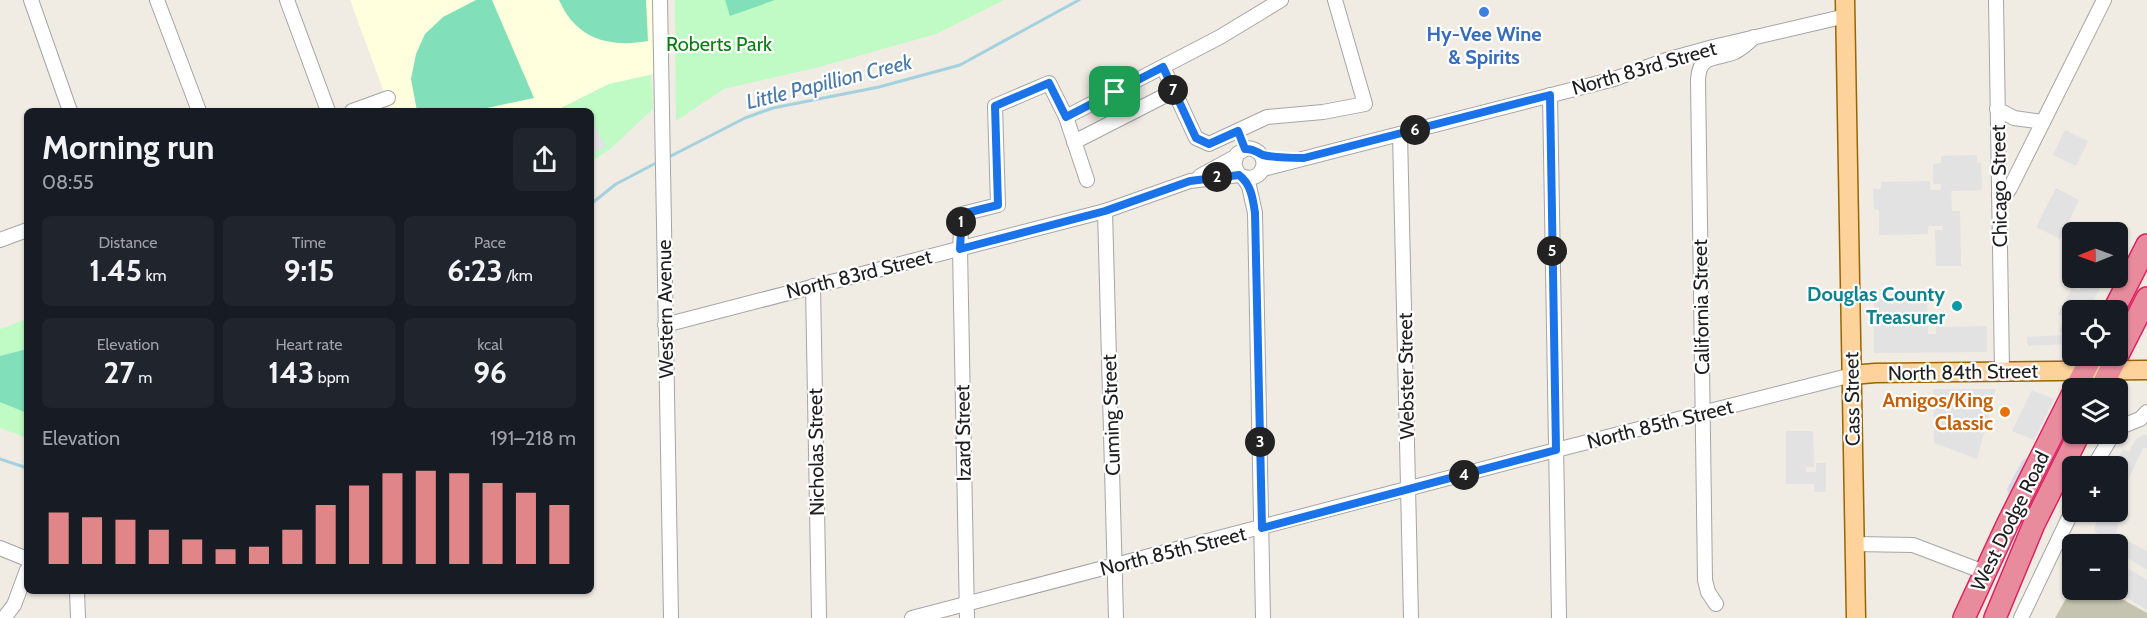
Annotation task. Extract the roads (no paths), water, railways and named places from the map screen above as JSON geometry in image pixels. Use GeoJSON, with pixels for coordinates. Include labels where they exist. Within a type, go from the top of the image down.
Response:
{"type":"FeatureCollection","features":[{"type":"Feature","properties":{"kind":"highway"},"geometry":{"type":"LineString","coordinates":[[2119,300],[2147,245]]}},
{"type":"Feature","properties":{"kind":"highway"},"geometry":{"type":"LineString","coordinates":[[2107,378],[2147,298]]}},
{"type":"Feature","properties":{"kind":"highway","name":"West Dodge Road"},"geometry":{"type":"LineString","coordinates":[[1964,618],[1984,572],[2062,415]]}},
{"type":"Feature","properties":{"kind":"highway","name":"West Dodge Road"},"geometry":{"type":"LineString","coordinates":[[1995,618],[2034,524],[2074,444]]}},
{"type":"Feature","properties":{"kind":"main road","name":"Cass Street"},"geometry":{"type":"LineString","coordinates":[[1845,8],[1856,618]]}},
{"type":"Feature","properties":{"kind":"main road","name":"North 84th Street"},"geometry":{"type":"LineString","coordinates":[[2111,378],[2147,370]]}},
{"type":"Feature","properties":{"kind":"main road","name":"North 84th Street"},"geometry":{"type":"LineString","coordinates":[[1852,375],[2002,371],[2084,372],[2103,378]]}},
{"type":"Feature","properties":{"kind":"street"},"geometry":{"type":"LineString","coordinates":[[31,0],[69,108]]}},
{"type":"Feature","properties":{"kind":"street"},"geometry":{"type":"LineString","coordinates":[[158,0],[197,108]]}},
{"type":"Feature","properties":{"kind":"street"},"geometry":{"type":"LineString","coordinates":[[287,0],[327,108]]}},
{"type":"Feature","properties":{"kind":"street","name":"Western Avenue"},"geometry":{"type":"LineString","coordinates":[[660,0],[671,618]]}},
{"type":"Feature","properties":{"kind":"street"},"geometry":{"type":"LineString","coordinates":[[1087,180],[1066,117],[1220,37],[1281,0]]}},
{"type":"Feature","properties":{"kind":"street"},"geometry":{"type":"LineString","coordinates":[[1163,67],[1196,138],[1209,144],[1267,117],[1323,112],[1365,104],[1335,0]]}},
{"type":"Feature","properties":{"kind":"street","name":"Chicago Street"},"geometry":{"type":"LineString","coordinates":[[1996,0],[2002,371]]}},
{"type":"Feature","properties":{"kind":"street"},"geometry":{"type":"LineString","coordinates":[[1999,196],[2005,195],[2010,188],[2104,0]]}},
{"type":"Feature","properties":{"kind":"street","name":"North 83rd Street"},"geometry":{"type":"LineString","coordinates":[[1262,171],[1304,158],[1628,75],[1676,57],[1754,37],[1845,8]]}},
{"type":"Feature","properties":{"kind":"street"},"geometry":{"type":"LineString","coordinates":[[1698,80],[1701,64],[1707,59],[1734,52],[1754,37]]}},
{"type":"Feature","properties":{"kind":"street"},"geometry":{"type":"LineString","coordinates":[[1676,57],[1688,62],[1698,80]]}},
{"type":"Feature","properties":{"kind":"street","name":"California Street"},"geometry":{"type":"LineString","coordinates":[[1698,80],[1706,586],[1716,604]]}},
{"type":"Feature","properties":{"kind":"street","name":"Izard Street"},"geometry":{"type":"LineString","coordinates":[[967,611],[960,249],[962,214],[998,205],[995,106],[1049,83],[1066,117]]}},
{"type":"Feature","properties":{"kind":"street"},"geometry":{"type":"LineString","coordinates":[[1074,142],[1174,91]]}},
{"type":"Feature","properties":{"kind":"street"},"geometry":{"type":"LineString","coordinates":[[1550,95],[1558,618]]}},
{"type":"Feature","properties":{"kind":"street"},"geometry":{"type":"LineString","coordinates":[[360,108],[388,98]]}},
{"type":"Feature","properties":{"kind":"street"},"geometry":{"type":"LineString","coordinates":[[1998,109],[2014,118],[2043,122]]}},
{"type":"Feature","properties":{"kind":"street"},"geometry":{"type":"LineString","coordinates":[[1238,131],[1240,153],[1235,169],[1249,186],[1255,213]]}},
{"type":"Feature","properties":{"kind":"street","name":"Webster Street"},"geometry":{"type":"LineString","coordinates":[[1400,134],[1411,618]]}},
{"type":"Feature","properties":{"kind":"street"},"geometry":{"type":"LineString","coordinates":[[1240,153],[1255,150],[1261,154],[1263,162],[1255,213],[1263,618]]}},
{"type":"Feature","properties":{"kind":"street","name":"North 83rd Street"},"geometry":{"type":"LineString","coordinates":[[665,325],[1105,211],[1190,181],[1240,153]]}},
{"type":"Feature","properties":{"kind":"street","name":"North 83rd Street"},"geometry":{"type":"LineString","coordinates":[[1261,154],[1304,158]]}},
{"type":"Feature","properties":{"kind":"street"},"geometry":{"type":"LineString","coordinates":[[1241,176],[1254,177],[1262,171]]}},
{"type":"Feature","properties":{"kind":"street","name":"North 83rd Street"},"geometry":{"type":"LineString","coordinates":[[1190,181],[1241,176]]}},
{"type":"Feature","properties":{"kind":"street","name":"Cuming Street"},"geometry":{"type":"LineString","coordinates":[[1105,211],[1116,618]]}},
{"type":"Feature","properties":{"kind":"street"},"geometry":{"type":"LineString","coordinates":[[0,240],[24,231]]}},
{"type":"Feature","properties":{"kind":"street","name":"Nicholas Street"},"geometry":{"type":"LineString","coordinates":[[813,286],[819,618]]}},
{"type":"Feature","properties":{"kind":"street","name":"North 85th Street"},"geometry":{"type":"LineString","coordinates":[[912,618],[967,611],[1115,566],[1852,375]]}},
{"type":"Feature","properties":{"kind":"street"},"geometry":{"type":"LineString","coordinates":[[2128,424],[2140,419],[2147,412]]}},
{"type":"Feature","properties":{"kind":"street"},"geometry":{"type":"LineString","coordinates":[[2021,618],[2067,522]]}},
{"type":"Feature","properties":{"kind":"street"},"geometry":{"type":"LineString","coordinates":[[1854,544],[1913,545],[1984,572]]}},
{"type":"Feature","properties":{"kind":"street"},"geometry":{"type":"LineString","coordinates":[[0,548],[24,558]]}},
{"type":"Feature","properties":{"kind":"street"},"geometry":{"type":"LineString","coordinates":[[4,618],[14,605],[24,578]]}},
{"type":"Feature","properties":{"kind":"street"},"geometry":{"type":"LineString","coordinates":[[77,594],[78,618]]}},
{"type":"Feature","properties":{"kind":"waterway","name":"Little Papillion Creek"},"geometry":{"type":"LineString","coordinates":[[667,158],[745,118],[773,108],[879,87],[960,65],[1079,0]]}},
{"type":"Feature","properties":{"kind":"waterway","name":"Little Papillion Creek"},"geometry":{"type":"LineString","coordinates":[[594,202],[616,184],[658,162]]}},
{"type":"Feature","properties":{"kind":"waterway","name":"Little Papillion Creek"},"geometry":{"type":"LineString","coordinates":[[0,459],[24,467]]}},
{"type":"Feature","properties":{"kind":"place","name":"Hy-Vee Wine & Spirits"},"geometry":{"type":"Point","coordinates":[1484,12]}},
{"type":"Feature","properties":{"kind":"place","name":"Douglas County Treasurer"},"geometry":{"type":"Point","coordinates":[1957,306]}},
{"type":"Feature","properties":{"kind":"place","name":"Amigos/King Classic"},"geometry":{"type":"Point","coordinates":[2005,412]}},
{"type":"Feature","properties":{"kind":"park label","name":"Roberts Park"},"geometry":{"type":"Point","coordinates":[719,44]}}]}
